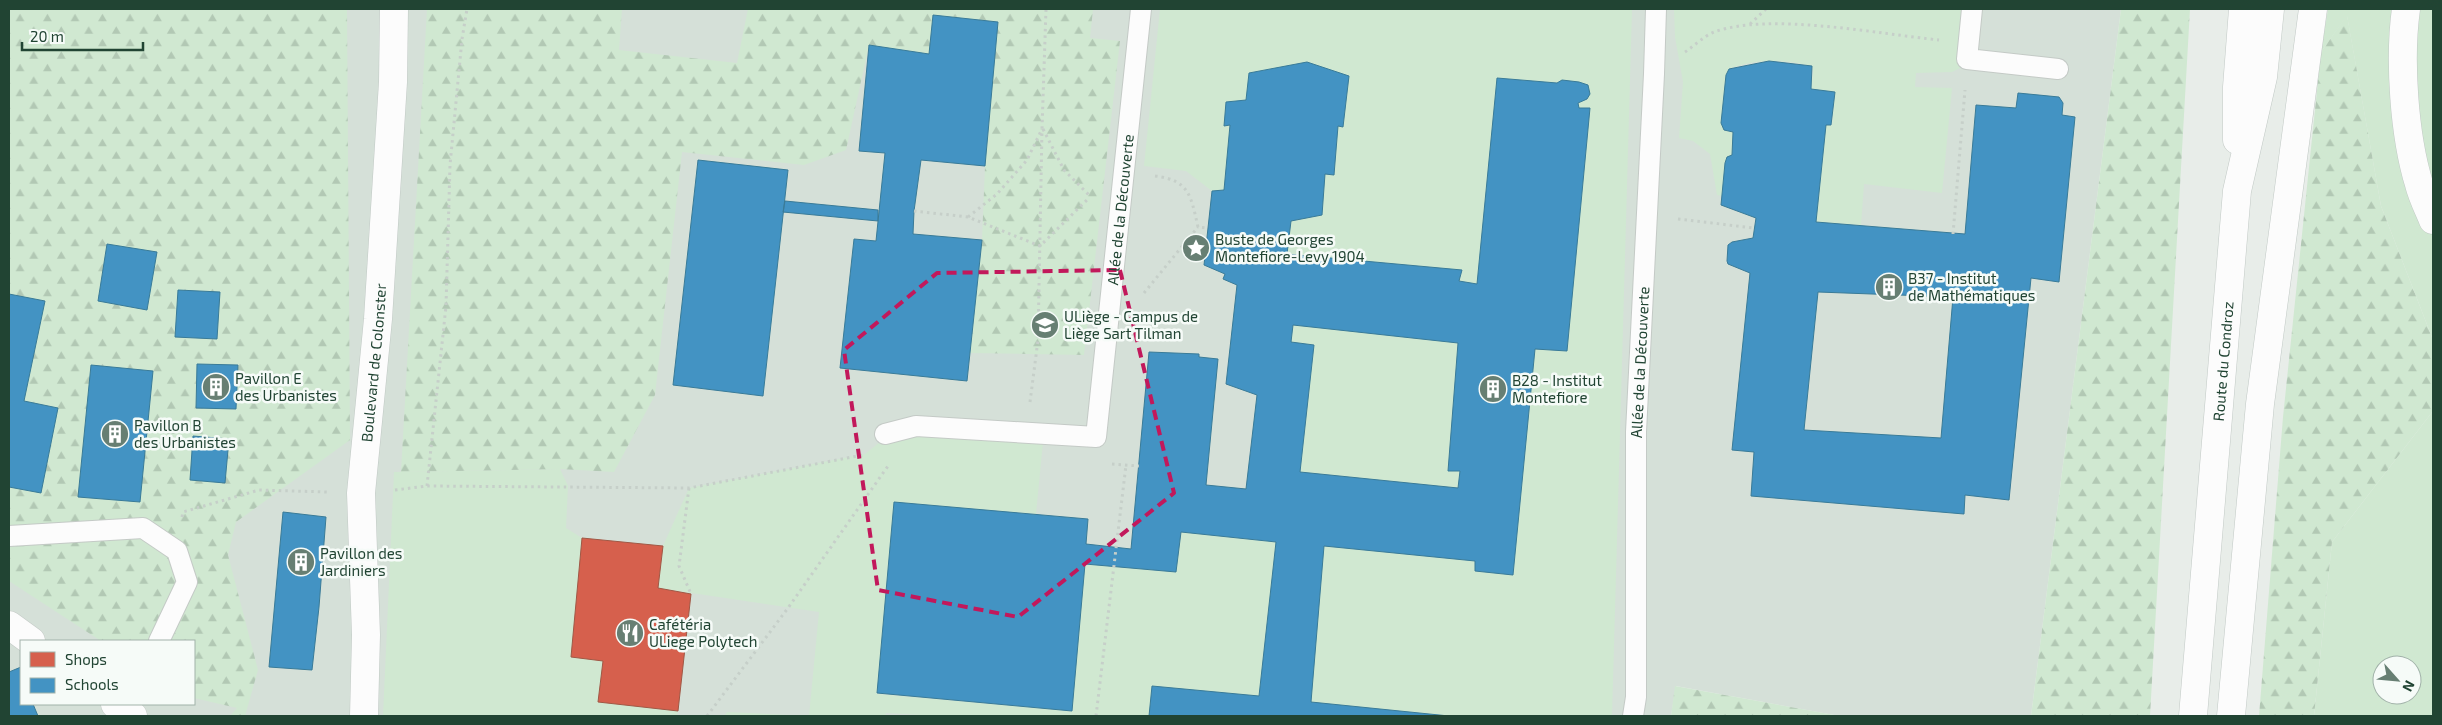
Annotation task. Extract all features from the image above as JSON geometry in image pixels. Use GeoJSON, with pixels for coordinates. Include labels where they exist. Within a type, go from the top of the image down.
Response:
{"type":"FeatureCollection","features":[{"type":"Feature","properties":{"kind":"main road","name":"Boulevard de Colonster"},"geometry":{"type":"LineString","coordinates":[[364,716],[366,635],[361,493],[378,319],[393,82],[394,9]]}},
{"type":"Feature","properties":{"kind":"main road"},"geometry":{"type":"LineString","coordinates":[[2237,191],[2237,87],[2243,9]]}},
{"type":"Feature","properties":{"kind":"main road","name":"Route du Condroz"},"geometry":{"type":"LineString","coordinates":[[2193,716],[2237,191],[2263,77],[2270,9]]}},
{"type":"Feature","properties":{"kind":"main road"},"geometry":{"type":"LineString","coordinates":[[2231,716],[2260,404],[2307,39],[2313,9]]}},
{"type":"Feature","properties":{"kind":"main road"},"geometry":{"type":"LineString","coordinates":[[2406,9],[2402,35],[2407,122],[2419,184],[2433,220]]}},
{"type":"Feature","properties":{"kind":"main road"},"geometry":{"type":"LineString","coordinates":[[9,625],[30,640]]}},
{"type":"Feature","properties":{"kind":"lane","name":"Allée de la Découverte"},"geometry":{"type":"LineString","coordinates":[[885,434],[916,426],[1026,435],[1096,438],[1141,9]]}},
{"type":"Feature","properties":{"kind":"lane","name":"Allée de la Découverte"},"geometry":{"type":"LineString","coordinates":[[1633,716],[1636,697],[1636,432],[1656,9]]}},
{"type":"Feature","properties":{"kind":"lane"},"geometry":{"type":"LineString","coordinates":[[1972,9],[1968,51],[2058,68]]}},
{"type":"Feature","properties":{"kind":"lane"},"geometry":{"type":"LineString","coordinates":[[9,536],[142,528],[177,552],[187,582],[159,640]]}},
{"type":"Feature","properties":{"kind":"path"},"geometry":{"type":"LineString","coordinates":[[427,486],[446,306],[450,165],[462,39],[467,9]]}},
{"type":"Feature","properties":{"kind":"path"},"geometry":{"type":"LineString","coordinates":[[1026,435],[1038,340],[1046,9]]}},
{"type":"Feature","properties":{"kind":"path"},"geometry":{"type":"LineString","coordinates":[[1750,25],[1766,9]]}},
{"type":"Feature","properties":{"kind":"path"},"geometry":{"type":"LineString","coordinates":[[1654,74],[1713,32],[1750,25],[1796,24],[1968,51],[1953,234]]}},
{"type":"Feature","properties":{"kind":"path"},"geometry":{"type":"LineString","coordinates":[[968,217],[997,194],[1027,160],[1042,129]]}},
{"type":"Feature","properties":{"kind":"path"},"geometry":{"type":"LineString","coordinates":[[1040,246],[1090,197],[1064,170],[1042,129]]}},
{"type":"Feature","properties":{"kind":"path"},"geometry":{"type":"LineString","coordinates":[[1125,173],[1171,178],[1189,192],[1198,227]]}},
{"type":"Feature","properties":{"kind":"path"},"geometry":{"type":"LineString","coordinates":[[914,211],[968,217],[1040,246]]}},
{"type":"Feature","properties":{"kind":"path"},"geometry":{"type":"LineString","coordinates":[[1647,216],[1754,228]]}},
{"type":"Feature","properties":{"kind":"path"},"geometry":{"type":"LineString","coordinates":[[1198,227],[1208,228]]}},
{"type":"Feature","properties":{"kind":"path"},"geometry":{"type":"LineString","coordinates":[[1109,316],[1126,315],[1198,227]]}},
{"type":"Feature","properties":{"kind":"path"},"geometry":{"type":"LineString","coordinates":[[707,716],[788,608],[916,426]]}},
{"type":"Feature","properties":{"kind":"path"},"geometry":{"type":"LineString","coordinates":[[177,552],[183,512],[259,490],[361,493],[427,486],[689,488],[865,454],[885,434]]}},
{"type":"Feature","properties":{"kind":"path"},"geometry":{"type":"LineString","coordinates":[[1096,716],[1126,466]]}},
{"type":"Feature","properties":{"kind":"path"},"geometry":{"type":"LineString","coordinates":[[689,488],[679,566],[691,594]]}},
{"type":"Feature","properties":{"kind":"highlighted area"},"geometry":{"type":"Polygon","coordinates":[[[1120,270],[1174,493],[1018,617],[878,590],[844,350],[937,273],[1120,270]]]}},
{"type":"Feature","properties":{"kind":"shaded area","name":"ULiège - Campus de Liège Sart Tilman"},"geometry":{"type":"Polygon","coordinates":[[[9,9],[2121,9],[2031,716],[1840,716],[1676,686],[1671,716],[9,716],[9,9]]]}},
{"type":"Feature","properties":{"kind":"green space"},"geometry":{"type":"Polygon","coordinates":[[[9,9],[347,9],[350,440],[236,522],[228,555],[258,670],[245,716],[230,716],[237,708],[195,698],[195,640],[99,640],[9,581],[9,9]]]}},
{"type":"Feature","properties":{"kind":"green space"},"geometry":{"type":"Polygon","coordinates":[[[427,9],[622,9],[619,50],[737,63],[748,9],[1093,9],[1090,38],[1120,41],[1084,355],[970,353],[982,240],[985,166],[998,22],[933,15],[929,54],[869,45],[846,150],[804,165],[682,152],[655,395],[614,472],[560,469],[401,472],[427,9]]]}},
{"type":"Feature","properties":{"kind":"green space"},"geometry":{"type":"Polygon","coordinates":[[[1160,9],[1632,9],[1612,716],[1450,716],[1311,702],[1324,546],[1475,561],[1475,571],[1513,575],[1535,349],[1567,351],[1590,109],[1579,108],[1578,103],[1587,99],[1588,85],[1562,80],[1557,83],[1497,78],[1477,284],[1459,281],[1462,270],[1287,254],[1291,221],[1322,215],[1325,174],[1334,174],[1338,126],[1343,127],[1349,77],[1307,62],[1250,73],[1246,100],[1226,102],[1224,125],[1230,125],[1224,190],[1212,191],[1186,171],[1144,166],[1160,9]]]}},
{"type":"Feature","properties":{"kind":"green space"},"geometry":{"type":"Polygon","coordinates":[[[1674,9],[1968,9],[1962,67],[1952,72],[1916,73],[1915,87],[1952,88],[1942,193],[1864,184],[1861,225],[1816,222],[1826,125],[1832,125],[1835,92],[1811,89],[1813,72],[1811,66],[1791,62],[1770,61],[1738,66],[1729,69],[1726,75],[1721,123],[1724,130],[1733,132],[1732,155],[1727,157],[1722,196],[1717,195],[1710,154],[1693,141],[1679,138],[1683,82],[1675,37],[1674,9]]]}},
{"type":"Feature","properties":{"kind":"green space"},"geometry":{"type":"Polygon","coordinates":[[[2121,9],[2190,9],[2150,716],[2031,716],[2121,9]]]}},
{"type":"Feature","properties":{"kind":"green space"},"geometry":{"type":"Polygon","coordinates":[[[2328,9],[2433,9],[2433,340],[2381,206],[2347,16],[2321,52],[2328,9]]]}},
{"type":"Feature","properties":{"kind":"green space"},"geometry":{"type":"Polygon","coordinates":[[[2347,15],[2381,206],[2433,340],[2433,411],[2332,542],[2314,716],[2259,716],[2283,417],[2321,52],[2347,15]]]}},
{"type":"Feature","properties":{"kind":"green space"},"geometry":{"type":"Polygon","coordinates":[[[1293,325],[1458,343],[1448,470],[1460,471],[1458,488],[1300,472],[1314,345],[1291,342],[1293,325]]]}},
{"type":"Feature","properties":{"kind":"green space"},"geometry":{"type":"Polygon","coordinates":[[[2433,411],[2433,716],[2314,716],[2332,542],[2433,411]]]}},
{"type":"Feature","properties":{"kind":"green space"},"geometry":{"type":"Polygon","coordinates":[[[924,432],[1043,442],[1036,514],[894,502],[877,694],[1071,711],[1085,564],[1176,572],[1181,532],[1276,542],[1259,696],[1152,686],[1149,716],[938,716],[886,713],[885,716],[809,716],[819,612],[658,588],[663,546],[689,488],[865,454],[885,438],[924,432]]]}},
{"type":"Feature","properties":{"kind":"green space"},"geometry":{"type":"Polygon","coordinates":[[[560,469],[568,486],[566,528],[582,538],[571,657],[603,661],[599,702],[678,711],[677,716],[383,716],[394,472],[560,469]]]}},
{"type":"Feature","properties":{"kind":"green space"},"geometry":{"type":"Polygon","coordinates":[[[1675,686],[1840,716],[1671,716],[1675,686]]]}},
{"type":"Feature","properties":{"kind":"green space"},"geometry":{"type":"Polygon","coordinates":[[[727,712],[809,716],[724,716],[727,712]]]}},
{"type":"Feature","properties":{"kind":"building: Shops","name":"Cafétéria ULiege Polytech"},"geometry":{"type":"Polygon","coordinates":[[[582,538],[663,546],[658,588],[691,594],[678,711],[598,702],[603,661],[571,657],[582,538]]]}},
{"type":"Feature","properties":{"kind":"building: Schools"},"geometry":{"type":"Polygon","coordinates":[[[933,15],[998,22],[985,166],[921,160],[914,211],[913,234],[982,240],[967,381],[840,368],[854,239],[876,241],[885,153],[859,151],[869,45],[929,54],[933,15]]]}},
{"type":"Feature","properties":{"kind":"building: Schools","name":"B37 - Institut de Mathématiques"},"geometry":{"type":"Polygon","coordinates":[[[1769,61],[1812,66],[1811,89],[1835,92],[1831,125],[1826,125],[1816,222],[1965,234],[1976,105],[2016,108],[2018,93],[2059,97],[2063,103],[2062,115],[2075,117],[2059,282],[2031,278],[2009,500],[1965,495],[1964,514],[1751,496],[1754,452],[1732,450],[1750,273],[1728,264],[1727,261],[1728,245],[1732,242],[1753,238],[1756,218],[1721,205],[1725,163],[1727,157],[1732,155],[1733,132],[1724,130],[1721,123],[1726,75],[1729,69],[1769,61]],[[1818,292],[1804,430],[1941,438],[1953,297],[1818,292]]]}},
{"type":"Feature","properties":{"kind":"building: Schools","name":"B28 - Institut Montefiore"},"geometry":{"type":"Polygon","coordinates":[[[1307,62],[1349,76],[1343,127],[1338,126],[1334,175],[1325,174],[1322,215],[1291,221],[1287,254],[1462,270],[1459,281],[1477,284],[1497,78],[1557,83],[1562,80],[1588,85],[1590,94],[1587,99],[1578,103],[1579,108],[1590,108],[1567,351],[1535,349],[1513,575],[1475,571],[1475,561],[1324,546],[1311,702],[1449,716],[1149,716],[1152,686],[1259,696],[1276,542],[1181,532],[1176,572],[1085,564],[1072,711],[877,693],[894,502],[1088,519],[1086,544],[1131,549],[1149,352],[1199,354],[1199,357],[1218,359],[1206,485],[1246,489],[1257,395],[1226,384],[1237,285],[1223,279],[1225,274],[1204,265],[1212,191],[1224,190],[1230,125],[1224,126],[1226,102],[1246,100],[1249,73],[1307,62]],[[1293,325],[1291,342],[1314,345],[1300,472],[1458,488],[1460,471],[1448,471],[1458,343],[1293,325]]]}},
{"type":"Feature","properties":{"kind":"building: Schools"},"geometry":{"type":"Polygon","coordinates":[[[698,160],[788,170],[763,396],[673,385],[698,160]]]}},
{"type":"Feature","properties":{"kind":"building: Schools"},"geometry":{"type":"Polygon","coordinates":[[[785,201],[878,210],[878,221],[783,212],[785,201]]]}},
{"type":"Feature","properties":{"kind":"building: Schools"},"geometry":{"type":"Polygon","coordinates":[[[107,244],[157,252],[147,310],[98,301],[107,244]]]}},
{"type":"Feature","properties":{"kind":"building: Schools"},"geometry":{"type":"Polygon","coordinates":[[[178,290],[220,292],[217,339],[175,337],[178,290]]]}},
{"type":"Feature","properties":{"kind":"building: Schools"},"geometry":{"type":"Polygon","coordinates":[[[9,294],[45,301],[24,401],[58,408],[41,493],[9,487],[9,294]]]}},
{"type":"Feature","properties":{"kind":"building: Schools","name":"Pavillon E des Urbanistes"},"geometry":{"type":"Polygon","coordinates":[[[197,364],[238,365],[236,409],[196,408],[197,364]]]}},
{"type":"Feature","properties":{"kind":"building: Schools","name":"Pavillon B des Urbanistes"},"geometry":{"type":"Polygon","coordinates":[[[91,365],[153,371],[140,502],[78,497],[91,365]]]}},
{"type":"Feature","properties":{"kind":"building: Schools"},"geometry":{"type":"Polygon","coordinates":[[[193,436],[229,439],[225,483],[190,480],[193,436]]]}},
{"type":"Feature","properties":{"kind":"building: Schools","name":"Pavillon des Jardiniers"},"geometry":{"type":"Polygon","coordinates":[[[283,512],[326,517],[312,670],[269,667],[283,512]]]}},
{"type":"Feature","properties":{"kind":"building: Schools"},"geometry":{"type":"Polygon","coordinates":[[[20,667],[20,705],[33,705],[38,716],[9,716],[9,672],[20,667]]]}},
{"type":"Feature","properties":{"kind":"place","name":"Buste de Georges Montefiore-Levy 1904"},"geometry":{"type":"Point","coordinates":[1196,248]}},
{"type":"Feature","properties":{"kind":"place","name":"B37 - Institut de Mathématiques"},"geometry":{"type":"Point","coordinates":[1889,287]}},
{"type":"Feature","properties":{"kind":"place","name":"ULiège - Campus de Liège Sart Tilman"},"geometry":{"type":"Point","coordinates":[1045,325]}},
{"type":"Feature","properties":{"kind":"place","name":"Pavillon E des Urbanistes"},"geometry":{"type":"Point","coordinates":[216,387]}},
{"type":"Feature","properties":{"kind":"place","name":"B28 - Institut Montefiore"},"geometry":{"type":"Point","coordinates":[1493,389]}},
{"type":"Feature","properties":{"kind":"place","name":"Pavillon B des Urbanistes"},"geometry":{"type":"Point","coordinates":[115,434]}},
{"type":"Feature","properties":{"kind":"place","name":"Pavillon des Jardiniers"},"geometry":{"type":"Point","coordinates":[301,562]}},
{"type":"Feature","properties":{"kind":"place","name":"Cafétéria ULiege Polytech"},"geometry":{"type":"Point","coordinates":[630,633]}}]}
